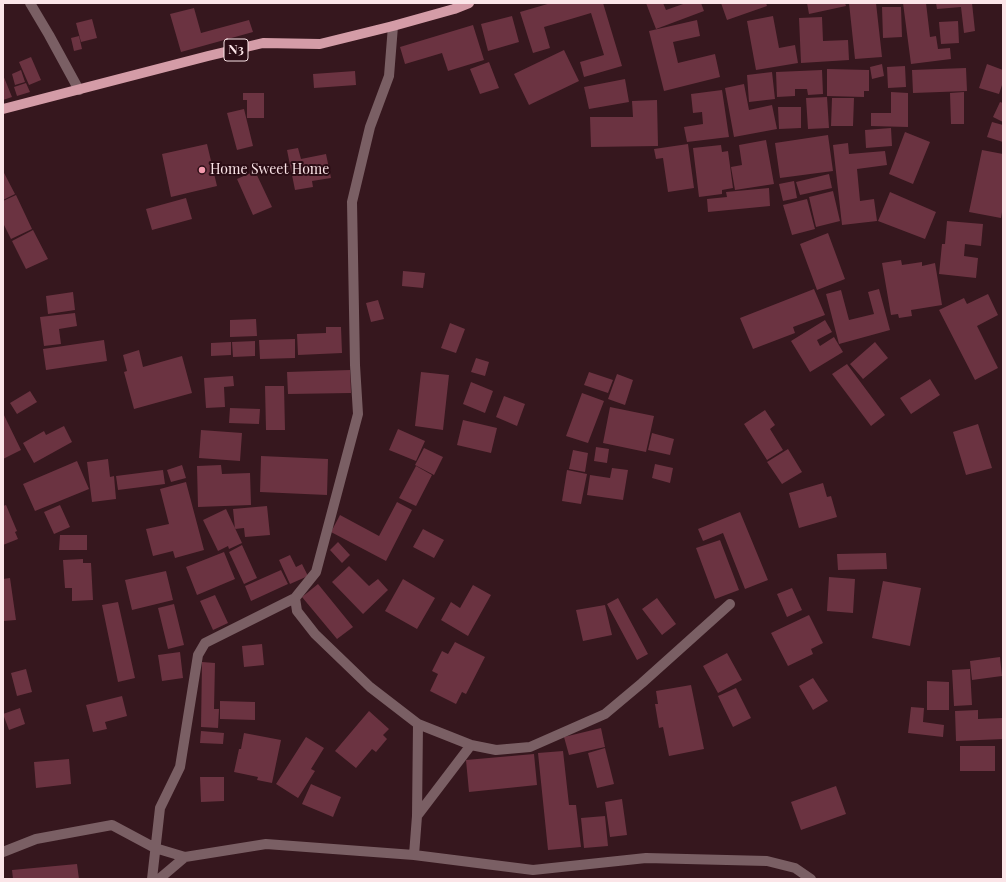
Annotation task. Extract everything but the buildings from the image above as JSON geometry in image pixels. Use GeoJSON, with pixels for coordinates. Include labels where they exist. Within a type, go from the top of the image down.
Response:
{"type":"FeatureCollection","features":[{"type":"Feature","properties":{"kind":"main road","name":"N3"},"geometry":{"type":"LineString","coordinates":[[3,110],[263,43],[320,44],[393,26],[454,9],[469,3]]}},
{"type":"Feature","properties":{"kind":"street"},"geometry":{"type":"LineString","coordinates":[[30,3],[79,90]]}},
{"type":"Feature","properties":{"kind":"street"},"geometry":{"type":"LineString","coordinates":[[152,879],[160,808],[180,768],[198,655],[205,643],[295,598],[316,572],[358,414],[355,365],[352,202],[370,127],[390,76],[393,26]]}},
{"type":"Feature","properties":{"kind":"street"},"geometry":{"type":"LineString","coordinates":[[295,598],[297,611],[315,634],[370,687],[418,724],[471,746],[496,750],[530,747],[605,714],[642,684],[730,604]]}},
{"type":"Feature","properties":{"kind":"street"},"geometry":{"type":"LineString","coordinates":[[414,855],[417,816],[418,724]]}},
{"type":"Feature","properties":{"kind":"street"},"geometry":{"type":"LineString","coordinates":[[417,816],[471,746]]}},
{"type":"Feature","properties":{"kind":"street"},"geometry":{"type":"LineString","coordinates":[[3,852],[36,840],[112,825],[155,848],[185,857],[266,844],[414,855],[533,870],[646,858],[767,861],[795,868],[811,879]]}},
{"type":"Feature","properties":{"kind":"street"},"geometry":{"type":"LineString","coordinates":[[159,879],[185,857]]}},
{"type":"Feature","properties":{"kind":"place","name":"Home Sweet Home"},"geometry":{"type":"Point","coordinates":[202,170]}}]}
